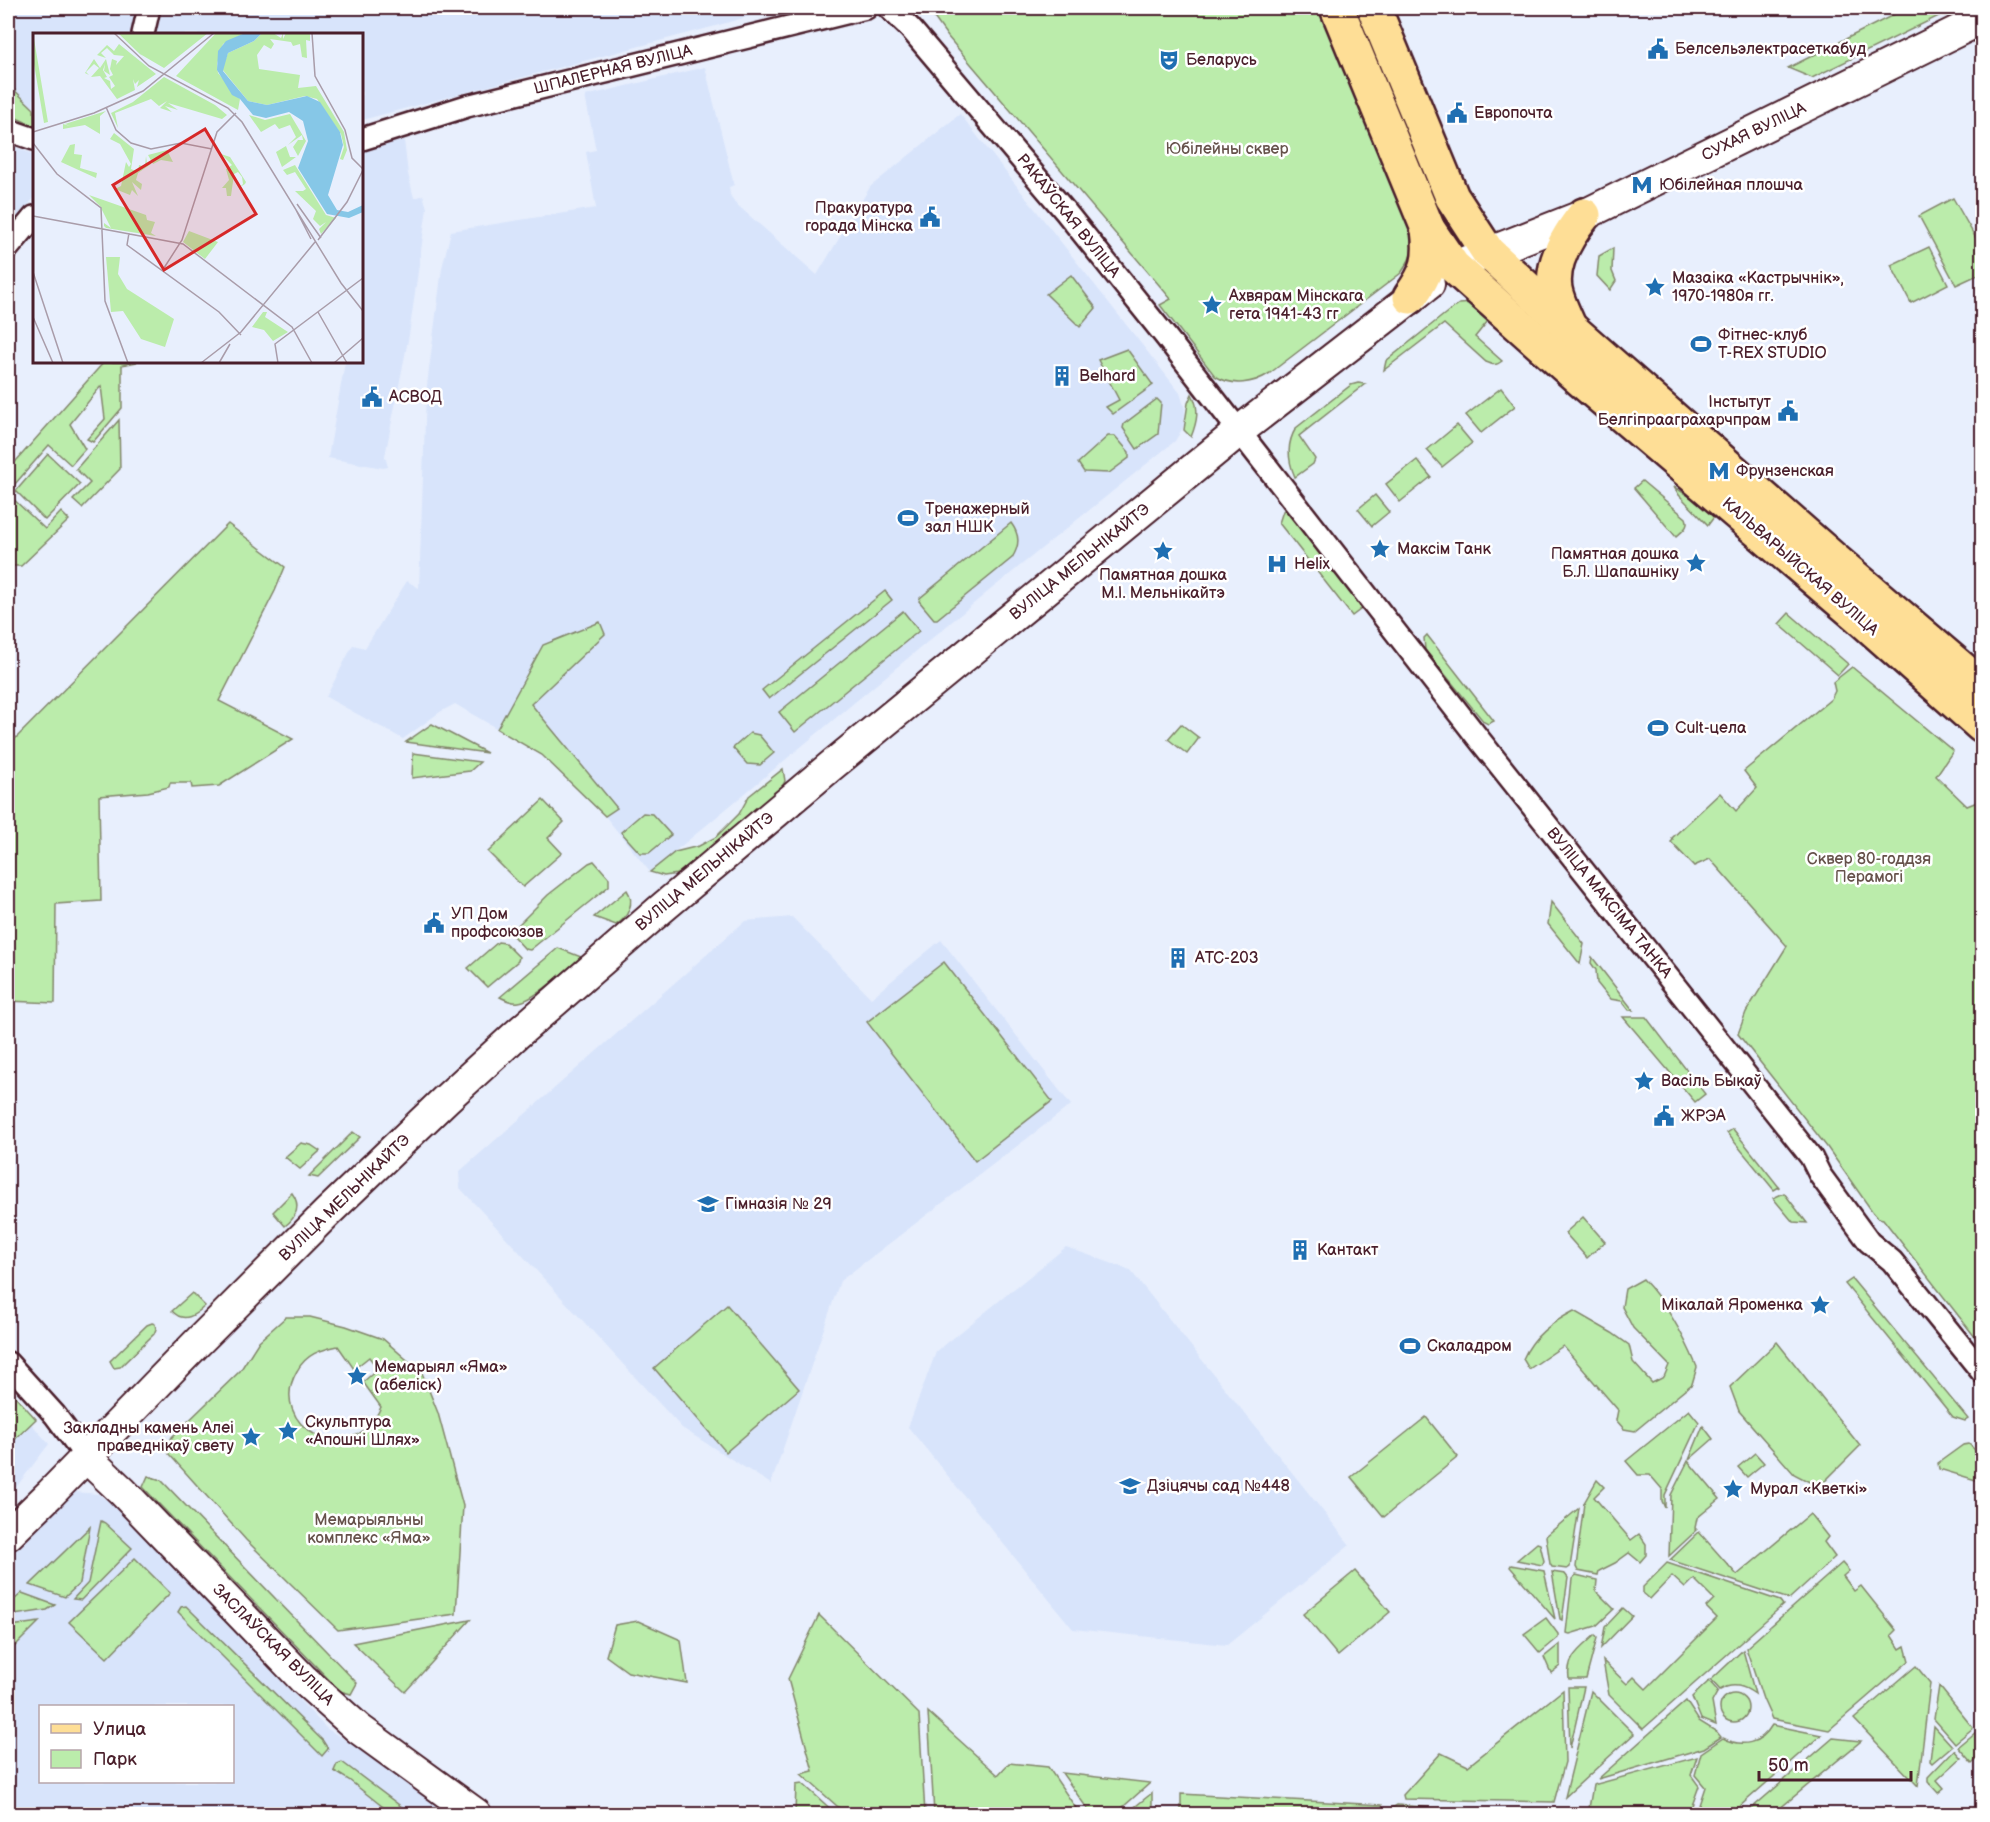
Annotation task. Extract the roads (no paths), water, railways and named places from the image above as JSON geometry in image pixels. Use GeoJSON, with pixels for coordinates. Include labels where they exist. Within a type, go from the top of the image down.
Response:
{"type":"FeatureCollection","features":[{"type":"Feature","properties":{"kind":"main road"},"geometry":{"type":"LineString","coordinates":[[1337,8],[1428,229],[1430,253],[1427,271],[1410,297]]}},
{"type":"Feature","properties":{"kind":"main road","name":"КАЛЬВАРЫЙСКАЯ ВУЛІЦА"},"geometry":{"type":"LineString","coordinates":[[1374,8],[1452,197],[1488,252],[1569,327],[1983,686]]}},
{"type":"Feature","properties":{"kind":"main road","name":"СУХАЯ ВУЛІЦА"},"geometry":{"type":"LineString","coordinates":[[1454,266],[1584,215],[1983,19]]}},
{"type":"Feature","properties":{"kind":"main road"},"geometry":{"type":"LineString","coordinates":[[1569,327],[1556,292],[1554,273],[1574,228],[1584,215]]}},
{"type":"Feature","properties":{"kind":"main road","name":"КАЛЬВАРЫЙСКАЯ ВУЛІЦА"},"geometry":{"type":"LineString","coordinates":[[1428,229],[1454,266],[1582,381],[1858,616],[1983,726]]}},
{"type":"Feature","properties":{"kind":"main road","name":"ВУЛІЦА МЕЛЬНІКАЙТЭ"},"geometry":{"type":"LineString","coordinates":[[8,1535],[319,1222],[516,1035],[808,785],[1238,432],[1410,297],[1454,266]]}},
{"type":"Feature","properties":{"kind":"main road","name":"ЗАСЛАЎСКАЯ ВУЛІЦА"},"geometry":{"type":"LineString","coordinates":[[87,1458],[122,1491],[303,1679],[359,1729],[476,1815]]}},
{"type":"Feature","properties":{"kind":"street"},"geometry":{"type":"LineString","coordinates":[[143,33],[149,8]]}},
{"type":"Feature","properties":{"kind":"street","name":"ШПАЛЕРНАЯ ВУЛІЦА"},"geometry":{"type":"LineString","coordinates":[[363,139],[467,106],[867,8]]}},
{"type":"Feature","properties":{"kind":"street","name":"РАКАЎСКАЯ ВУЛІЦА"},"geometry":{"type":"LineString","coordinates":[[889,8],[910,28],[1065,211],[1166,337],[1238,432]]}},
{"type":"Feature","properties":{"kind":"street"},"geometry":{"type":"LineString","coordinates":[[8,130],[33,139]]}},
{"type":"Feature","properties":{"kind":"street"},"geometry":{"type":"LineString","coordinates":[[8,248],[33,218]]}},
{"type":"Feature","properties":{"kind":"street","name":"ВУЛІЦА МАКСІМА ТАНКА"},"geometry":{"type":"LineString","coordinates":[[1238,432],[1811,1156],[1820,1175],[1869,1242],[1892,1261],[1983,1372]]}},
{"type":"Feature","properties":{"kind":"street"},"geometry":{"type":"LineString","coordinates":[[8,1363],[55,1415],[87,1458]]}},
{"type":"Feature","properties":{"kind":"place","name":"Белсельэлектрасеткабуд"},"geometry":{"type":"Point","coordinates":[1658,49]}},
{"type":"Feature","properties":{"kind":"place","name":"Беларусь"},"geometry":{"type":"Point","coordinates":[1169,60]}},
{"type":"Feature","properties":{"kind":"place","name":"Европочта"},"geometry":{"type":"Point","coordinates":[1457,113]}},
{"type":"Feature","properties":{"kind":"place","name":"Юбілейная плошча"},"geometry":{"type":"Point","coordinates":[1642,185]}},
{"type":"Feature","properties":{"kind":"place","name":"Пракуратура горада Мінска"},"geometry":{"type":"Point","coordinates":[930,217]}},
{"type":"Feature","properties":{"kind":"place","name":"Мазаіка «Кастрычнік», 1970-1980я гг."},"geometry":{"type":"Point","coordinates":[1655,287]}},
{"type":"Feature","properties":{"kind":"place","name":"Ахвярам Мінскага гета 1941-43 гг"},"geometry":{"type":"Point","coordinates":[1212,305]}},
{"type":"Feature","properties":{"kind":"place","name":"Фітнес-клуб T-REX STUDIO"},"geometry":{"type":"Point","coordinates":[1701,344]}},
{"type":"Feature","properties":{"kind":"place","name":"Belhard"},"geometry":{"type":"Point","coordinates":[1062,376]}},
{"type":"Feature","properties":{"kind":"place","name":"АСВОД"},"geometry":{"type":"Point","coordinates":[372,397]}},
{"type":"Feature","properties":{"kind":"place","name":"Інстытут Белгіпрааграхарчпрам"},"geometry":{"type":"Point","coordinates":[1788,411]}},
{"type":"Feature","properties":{"kind":"place","name":"Фрунзенская"},"geometry":{"type":"Point","coordinates":[1719,471]}},
{"type":"Feature","properties":{"kind":"place","name":"Тренажерный зал НШК"},"geometry":{"type":"Point","coordinates":[908,518]}},
{"type":"Feature","properties":{"kind":"place","name":"Максім Танк"},"geometry":{"type":"Point","coordinates":[1380,549]}},
{"type":"Feature","properties":{"kind":"place","name":"Памятная дошка М.І. Мельнікайтэ"},"geometry":{"type":"Point","coordinates":[1163,551]}},
{"type":"Feature","properties":{"kind":"place","name":"Памятная дошка Б.Л. Шапашніку"},"geometry":{"type":"Point","coordinates":[1696,563]}},
{"type":"Feature","properties":{"kind":"place","name":"Helix"},"geometry":{"type":"Point","coordinates":[1277,564]}},
{"type":"Feature","properties":{"kind":"place","name":"Cult-цела"},"geometry":{"type":"Point","coordinates":[1658,728]}},
{"type":"Feature","properties":{"kind":"place","name":"УП Дом профсоюзов"},"geometry":{"type":"Point","coordinates":[434,923]}},
{"type":"Feature","properties":{"kind":"place","name":"АТС-203"},"geometry":{"type":"Point","coordinates":[1178,958]}},
{"type":"Feature","properties":{"kind":"place","name":"Васіль Быкаў"},"geometry":{"type":"Point","coordinates":[1644,1081]}},
{"type":"Feature","properties":{"kind":"place","name":"ЖРЭА"},"geometry":{"type":"Point","coordinates":[1664,1116]}},
{"type":"Feature","properties":{"kind":"place","name":"Гімназія № 29"},"geometry":{"type":"Point","coordinates":[708,1204]}},
{"type":"Feature","properties":{"kind":"place","name":"Кантакт"},"geometry":{"type":"Point","coordinates":[1300,1250]}},
{"type":"Feature","properties":{"kind":"place","name":"Мікалай Яроменка"},"geometry":{"type":"Point","coordinates":[1820,1305]}},
{"type":"Feature","properties":{"kind":"place","name":"Скаладром"},"geometry":{"type":"Point","coordinates":[1410,1346]}},
{"type":"Feature","properties":{"kind":"place","name":"Мемарыял «Яма» (абеліск)"},"geometry":{"type":"Point","coordinates":[357,1376]}},
{"type":"Feature","properties":{"kind":"place","name":"Скульптура «Апошні Шлях»"},"geometry":{"type":"Point","coordinates":[288,1431]}},
{"type":"Feature","properties":{"kind":"place","name":"Закладны камень Алеі праведнікаў свету"},"geometry":{"type":"Point","coordinates":[251,1437]}},
{"type":"Feature","properties":{"kind":"place","name":"Дзіцячы сад №448"},"geometry":{"type":"Point","coordinates":[1130,1486]}},
{"type":"Feature","properties":{"kind":"place","name":"Мурал «Кветкі»"},"geometry":{"type":"Point","coordinates":[1733,1489]}},
{"type":"Feature","properties":{"kind":"park label","name":"Юбілейны сквер"},"geometry":{"type":"Point","coordinates":[1227,149]}},
{"type":"Feature","properties":{"kind":"park label","name":"Сквер 80-годдзя Перамогі"},"geometry":{"type":"Point","coordinates":[1869,868]}},
{"type":"Feature","properties":{"kind":"park label","name":"Мемарыяльны комплекс «Яма»"},"geometry":{"type":"Point","coordinates":[369,1529]}}]}
